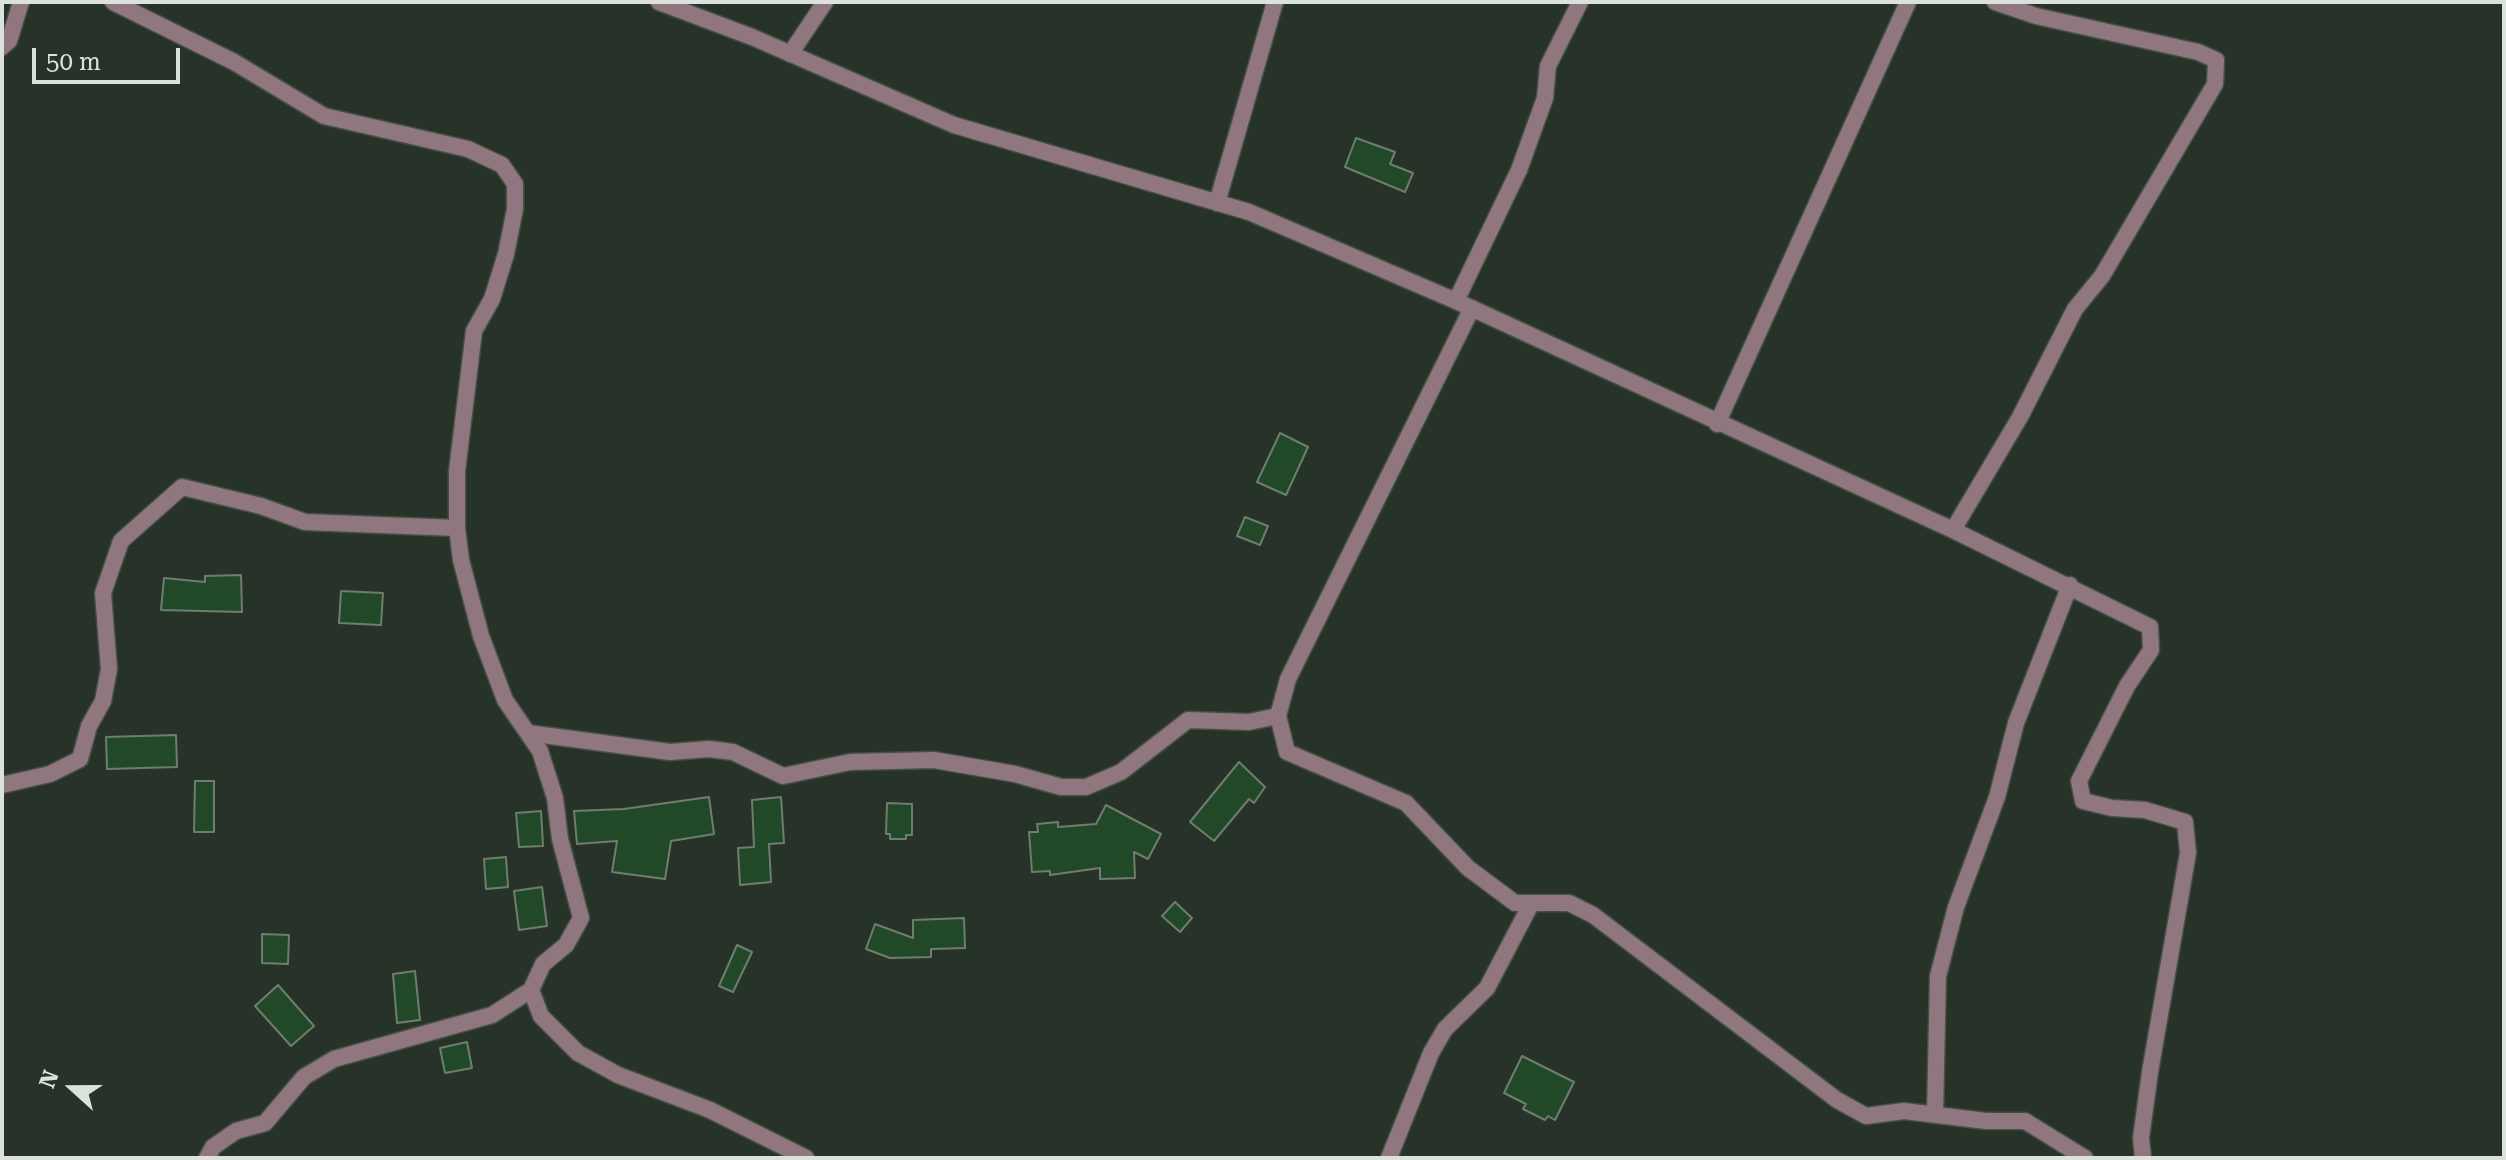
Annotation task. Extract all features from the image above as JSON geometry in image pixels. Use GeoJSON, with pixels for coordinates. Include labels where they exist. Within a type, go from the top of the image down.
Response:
{"type":"FeatureCollection","features":[{"type":"Feature","properties":{"kind":"street"},"geometry":{"type":"LineString","coordinates":[[2,47],[9,41],[21,2]]}},
{"type":"Feature","properties":{"kind":"street"},"geometry":{"type":"LineString","coordinates":[[113,2],[234,62],[324,116],[468,149],[502,165],[515,184],[515,209],[492,299],[474,331],[457,471],[457,528],[461,560],[481,636],[505,700],[540,751],[555,798],[560,839],[581,918],[566,945],[543,964],[531,990],[492,1015],[334,1059],[304,1077],[265,1123],[236,1131],[213,1147],[207,1158]]}},
{"type":"Feature","properties":{"kind":"street"},"geometry":{"type":"LineString","coordinates":[[659,2],[790,54],[954,125],[1249,212],[1464,305],[1953,530],[2150,627],[2151,650],[2127,686],[2079,781],[2083,801],[2145,810],[2185,822],[2188,853],[2150,1072],[2141,1138],[2143,1158]]}},
{"type":"Feature","properties":{"kind":"street"},"geometry":{"type":"LineString","coordinates":[[790,54],[825,2]]}},
{"type":"Feature","properties":{"kind":"street"},"geometry":{"type":"LineString","coordinates":[[1217,203],[1275,2]]}},
{"type":"Feature","properties":{"kind":"street"},"geometry":{"type":"LineString","coordinates":[[1580,2],[1548,66],[1545,98],[1464,305],[1288,679],[1278,716],[1287,752],[1406,803],[1468,868],[1515,903],[1569,903],[1593,915],[1837,1100],[1866,1116],[1904,1111],[1986,1121],[2025,1121],[2085,1158]]}},
{"type":"Feature","properties":{"kind":"street"},"geometry":{"type":"LineString","coordinates":[[1717,424],[1908,2]]}},
{"type":"Feature","properties":{"kind":"street"},"geometry":{"type":"LineString","coordinates":[[1953,530],[2020,417],[2075,309],[2102,276],[2215,84],[2216,60],[2198,52],[2036,16],[1995,2]]}},
{"type":"Feature","properties":{"kind":"street"},"geometry":{"type":"LineString","coordinates":[[2,785],[50,774],[80,759],[89,726],[103,701],[109,669],[103,593],[121,541],[182,487],[261,506],[305,522],[457,528]]}},
{"type":"Feature","properties":{"kind":"street"},"geometry":{"type":"LineString","coordinates":[[1935,1114],[1938,976],[1956,907],[1997,797],[2016,723],[2070,585]]}},
{"type":"Feature","properties":{"kind":"street"},"geometry":{"type":"LineString","coordinates":[[528,733],[670,752],[733,752],[783,776],[850,762],[934,760],[1015,774],[1061,787],[1086,787],[1121,772],[1188,720],[1249,722],[1278,716]]}},
{"type":"Feature","properties":{"kind":"street"},"geometry":{"type":"LineString","coordinates":[[1389,1158],[1431,1053],[1445,1029],[1487,988],[1531,904]]}},
{"type":"Feature","properties":{"kind":"street"},"geometry":{"type":"LineString","coordinates":[[531,990],[541,1016],[578,1053],[618,1075],[710,1110],[778,1151],[806,1158]]}},
{"type":"Feature","properties":{"kind":"building"},"geometry":{"type":"Polygon","coordinates":[[[1356,138],[1395,152],[1390,164],[1413,173],[1405,192],[1345,167],[1356,138]]]}},
{"type":"Feature","properties":{"kind":"building"},"geometry":{"type":"Polygon","coordinates":[[[1280,433],[1308,447],[1286,495],[1257,482],[1280,433]]]}},
{"type":"Feature","properties":{"kind":"building"},"geometry":{"type":"Polygon","coordinates":[[[1245,517],[1268,526],[1260,545],[1237,536],[1245,517]]]}},
{"type":"Feature","properties":{"kind":"building"},"geometry":{"type":"Polygon","coordinates":[[[241,575],[242,612],[161,610],[164,578],[205,582],[205,576],[241,575]]]}},
{"type":"Feature","properties":{"kind":"building"},"geometry":{"type":"Polygon","coordinates":[[[341,591],[383,593],[381,625],[339,623],[341,591]]]}},
{"type":"Feature","properties":{"kind":"building"},"geometry":{"type":"Polygon","coordinates":[[[176,735],[177,767],[107,769],[106,737],[176,735]]]}},
{"type":"Feature","properties":{"kind":"building"},"geometry":{"type":"Polygon","coordinates":[[[1239,762],[1265,787],[1254,803],[1249,799],[1214,841],[1190,822],[1239,762]]]}},
{"type":"Feature","properties":{"kind":"building"},"geometry":{"type":"Polygon","coordinates":[[[195,781],[214,781],[214,832],[194,832],[195,781]]]}},
{"type":"Feature","properties":{"kind":"building"},"geometry":{"type":"Polygon","coordinates":[[[709,797],[714,834],[671,841],[665,879],[612,872],[617,841],[577,844],[574,811],[624,809],[709,797]]]}},
{"type":"Feature","properties":{"kind":"building"},"geometry":{"type":"Polygon","coordinates":[[[781,797],[784,843],[769,844],[771,882],[740,885],[738,848],[754,847],[752,800],[781,797]]]}},
{"type":"Feature","properties":{"kind":"building"},"geometry":{"type":"Polygon","coordinates":[[[887,803],[912,804],[912,835],[906,835],[906,839],[890,839],[890,834],[886,834],[887,803]]]}},
{"type":"Feature","properties":{"kind":"building"},"geometry":{"type":"Polygon","coordinates":[[[1106,805],[1161,834],[1148,859],[1134,852],[1135,878],[1100,879],[1100,868],[1050,875],[1050,871],[1032,872],[1029,832],[1038,832],[1037,824],[1058,822],[1058,827],[1096,824],[1106,805]]]}},
{"type":"Feature","properties":{"kind":"building"},"geometry":{"type":"Polygon","coordinates":[[[541,811],[543,846],[519,847],[516,813],[541,811]]]}},
{"type":"Feature","properties":{"kind":"building"},"geometry":{"type":"Polygon","coordinates":[[[506,857],[508,887],[486,889],[484,859],[506,857]]]}},
{"type":"Feature","properties":{"kind":"building"},"geometry":{"type":"Polygon","coordinates":[[[542,887],[547,926],[519,930],[514,891],[542,887]]]}},
{"type":"Feature","properties":{"kind":"building"},"geometry":{"type":"Polygon","coordinates":[[[1175,902],[1192,918],[1180,932],[1162,916],[1175,902]]]}},
{"type":"Feature","properties":{"kind":"building"},"geometry":{"type":"Polygon","coordinates":[[[964,918],[965,948],[931,949],[931,957],[890,958],[866,949],[875,924],[913,938],[913,920],[964,918]]]}},
{"type":"Feature","properties":{"kind":"building"},"geometry":{"type":"Polygon","coordinates":[[[262,934],[289,935],[288,964],[262,963],[262,934]]]}},
{"type":"Feature","properties":{"kind":"building"},"geometry":{"type":"Polygon","coordinates":[[[737,945],[752,952],[733,992],[719,986],[737,945]]]}},
{"type":"Feature","properties":{"kind":"building"},"geometry":{"type":"Polygon","coordinates":[[[415,971],[420,1020],[397,1023],[393,974],[415,971]]]}},
{"type":"Feature","properties":{"kind":"building"},"geometry":{"type":"Polygon","coordinates":[[[278,985],[314,1026],[291,1046],[255,1006],[278,985]]]}},
{"type":"Feature","properties":{"kind":"building"},"geometry":{"type":"Polygon","coordinates":[[[467,1042],[472,1068],[445,1073],[440,1048],[467,1042]]]}},
{"type":"Feature","properties":{"kind":"building"},"geometry":{"type":"Polygon","coordinates":[[[1522,1056],[1574,1082],[1555,1120],[1548,1116],[1545,1120],[1523,1109],[1526,1104],[1504,1093],[1522,1056]]]}}]}
